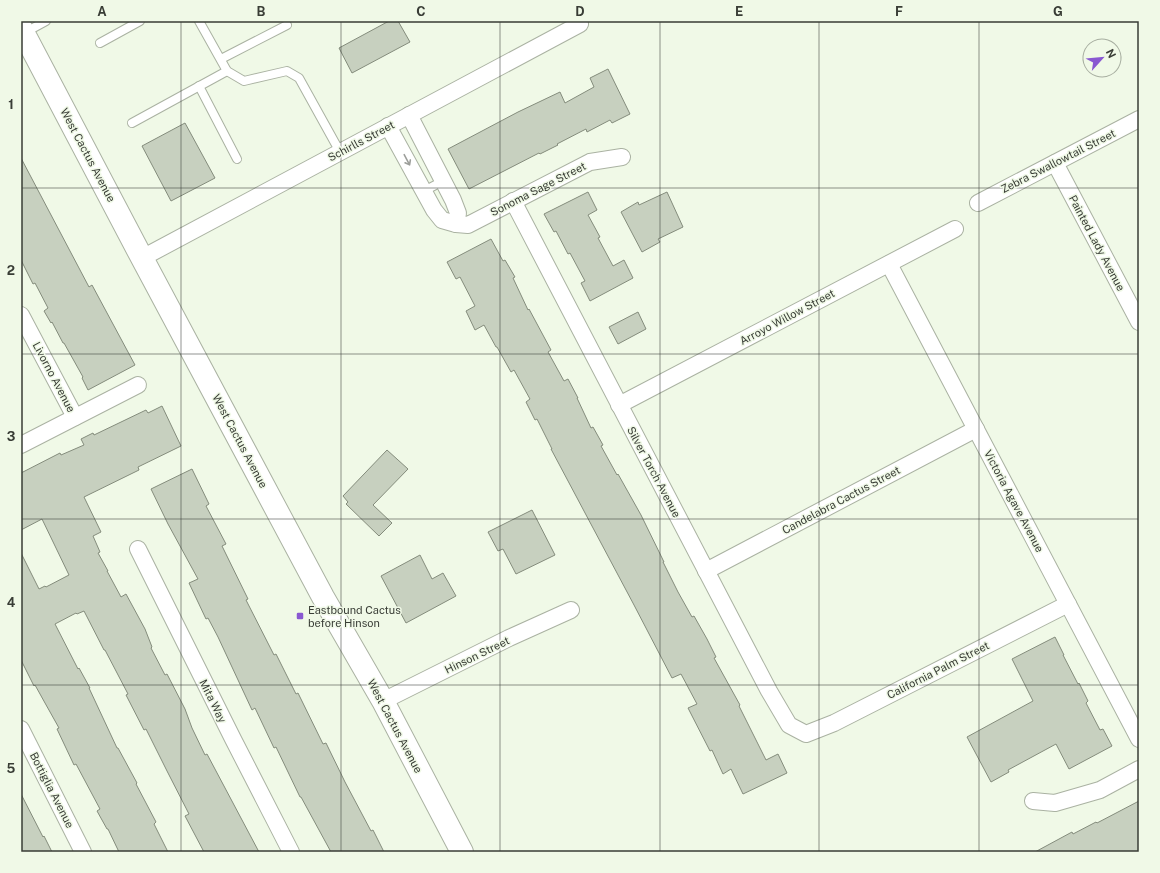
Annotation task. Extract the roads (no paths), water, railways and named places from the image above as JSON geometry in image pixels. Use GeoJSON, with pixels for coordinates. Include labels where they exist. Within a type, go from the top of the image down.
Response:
{"type":"FeatureCollection","features":[{"type":"Feature","properties":{"kind":"main road","name":"West Cactus Avenue"},"geometry":{"type":"LineString","coordinates":[[22,31],[323,597],[383,702],[462,852]]}},
{"type":"Feature","properties":{"kind":"street","name":"Schirlls Street"},"geometry":{"type":"LineString","coordinates":[[142,258],[579,23]]}},
{"type":"Feature","properties":{"kind":"street"},"geometry":{"type":"LineString","coordinates":[[388,126],[434,210],[442,220],[456,224],[458,212],[453,200],[409,115]]}},
{"type":"Feature","properties":{"kind":"street","name":"Zebra Swallowtail Street"},"geometry":{"type":"LineString","coordinates":[[978,203],[1139,119]]}},
{"type":"Feature","properties":{"kind":"street","name":"Sonoma Sage Street"},"geometry":{"type":"LineString","coordinates":[[456,224],[468,225],[590,162],[622,157]]}},
{"type":"Feature","properties":{"kind":"street","name":"Painted Lady Avenue"},"geometry":{"type":"LineString","coordinates":[[1055,163],[1139,322]]}},
{"type":"Feature","properties":{"kind":"street","name":"Silver Torch Avenue"},"geometry":{"type":"LineString","coordinates":[[513,201],[769,691],[789,725],[806,734]]}},
{"type":"Feature","properties":{"kind":"street","name":"Arroyo Willow Street"},"geometry":{"type":"LineString","coordinates":[[619,405],[955,229]]}},
{"type":"Feature","properties":{"kind":"street","name":"Victoria Agave Avenue"},"geometry":{"type":"LineString","coordinates":[[889,264],[1139,739]]}},
{"type":"Feature","properties":{"kind":"street","name":"Livorno Avenue"},"geometry":{"type":"LineString","coordinates":[[21,315],[75,417]]}},
{"type":"Feature","properties":{"kind":"street"},"geometry":{"type":"LineString","coordinates":[[21,445],[138,385]]}},
{"type":"Feature","properties":{"kind":"street","name":"Candelabra Cactus Street"},"geometry":{"type":"LineString","coordinates":[[706,571],[976,429]]}},
{"type":"Feature","properties":{"kind":"street","name":"Mita Way"},"geometry":{"type":"LineString","coordinates":[[138,549],[291,852]]}},
{"type":"Feature","properties":{"kind":"street","name":"California Palm Street"},"geometry":{"type":"LineString","coordinates":[[806,734],[834,723],[1068,604]]}},
{"type":"Feature","properties":{"kind":"street","name":"Hinson Street"},"geometry":{"type":"LineString","coordinates":[[383,702],[509,638],[571,610]]}},
{"type":"Feature","properties":{"kind":"street","name":"Bottiglia Avenue"},"geometry":{"type":"LineString","coordinates":[[21,729],[83,852]]}},
{"type":"Feature","properties":{"kind":"street"},"geometry":{"type":"LineString","coordinates":[[1032,802],[1055,803],[1100,790],[1139,769]]}},
{"type":"Feature","properties":{"kind":"lane"},"geometry":{"type":"LineString","coordinates":[[22,31],[46,21]]}},
{"type":"Feature","properties":{"kind":"lane"},"geometry":{"type":"LineString","coordinates":[[100,43],[140,21]]}},
{"type":"Feature","properties":{"kind":"lane"},"geometry":{"type":"LineString","coordinates":[[199,21],[227,71],[244,81],[287,71],[299,78],[340,152]]}},
{"type":"Feature","properties":{"kind":"lane"},"geometry":{"type":"LineString","coordinates":[[221,59],[287,25]]}},
{"type":"Feature","properties":{"kind":"lane"},"geometry":{"type":"LineString","coordinates":[[132,123],[227,71]]}},
{"type":"Feature","properties":{"kind":"lane"},"geometry":{"type":"LineString","coordinates":[[199,86],[237,159]]}},
{"type":"Feature","properties":{"kind":"lane"},"geometry":{"type":"LineString","coordinates":[[424,191],[443,181]]}},
{"type":"Feature","properties":{"kind":"place","name":"Eastbound Cactus before Hinson"},"geometry":{"type":"Point","coordinates":[300,616]}}]}
